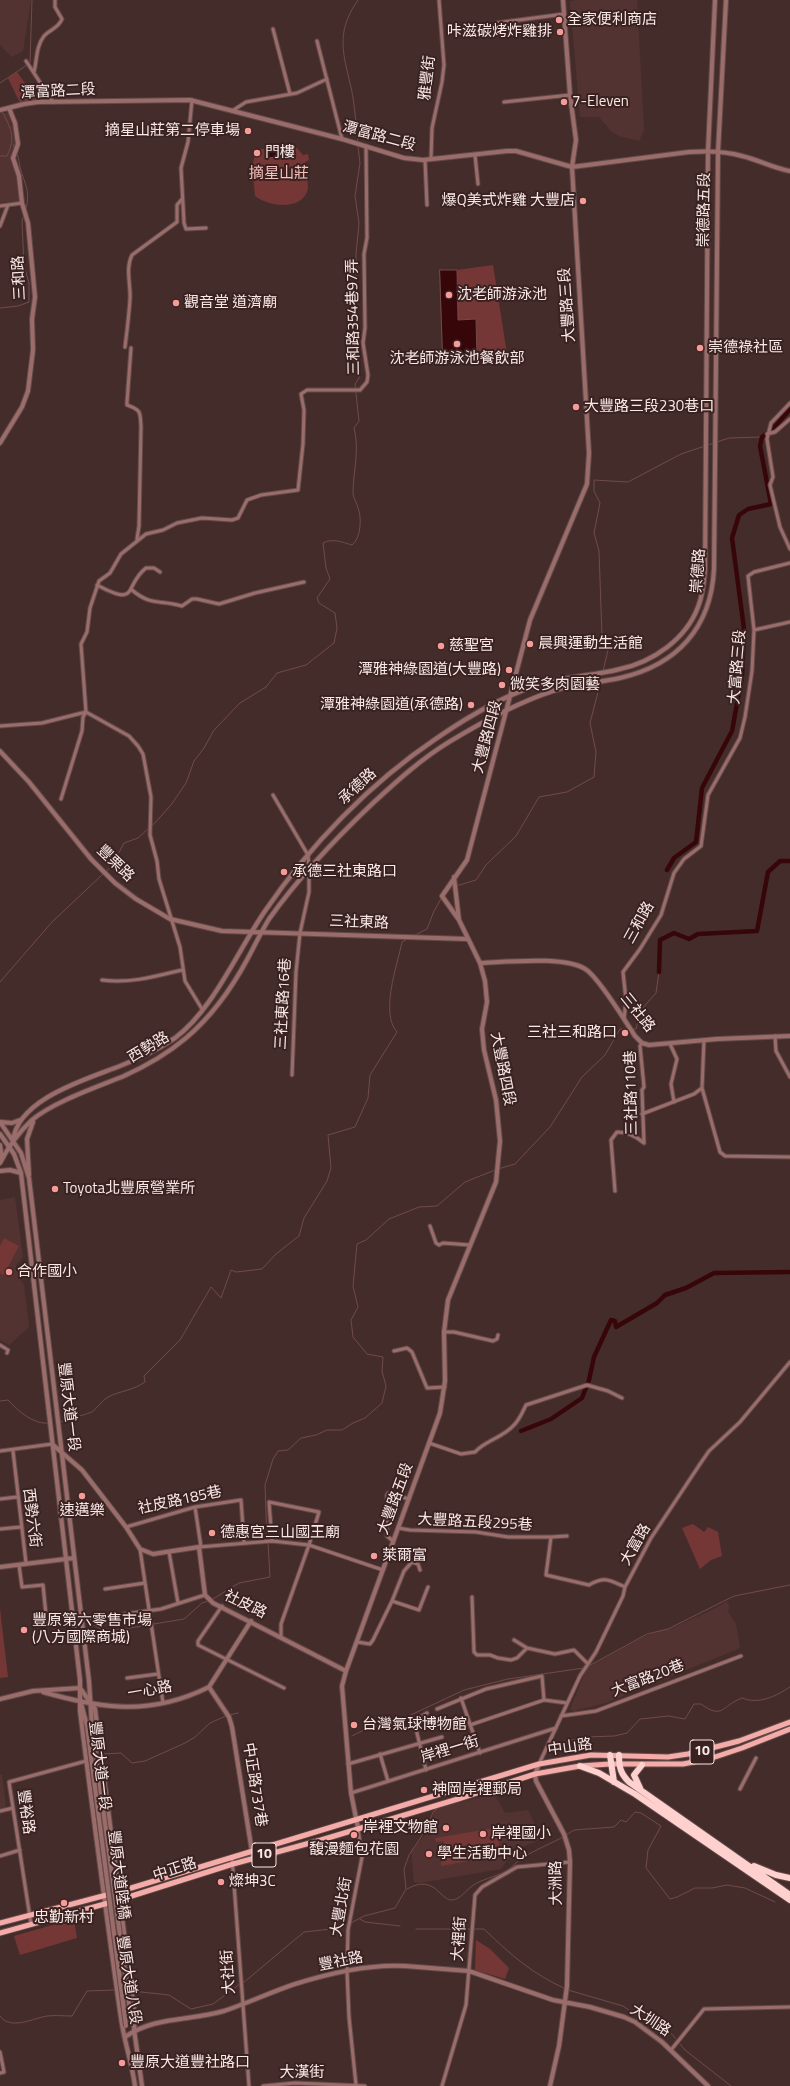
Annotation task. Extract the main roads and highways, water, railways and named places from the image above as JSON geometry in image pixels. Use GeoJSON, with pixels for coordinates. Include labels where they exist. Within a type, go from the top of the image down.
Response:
{"type":"FeatureCollection","features":[{"type":"Feature","properties":{"kind":"highway"},"geometry":{"type":"LineString","coordinates":[[610,1755],[610,1764],[614,1782]]}},
{"type":"Feature","properties":{"kind":"highway"},"geometry":{"type":"LineString","coordinates":[[619,1755],[619,1764],[622,1775],[790,1894]]}},
{"type":"Feature","properties":{"kind":"highway"},"geometry":{"type":"LineString","coordinates":[[640,1789],[634,1775],[642,1764]]}},
{"type":"Feature","properties":{"kind":"highway"},"geometry":{"type":"LineString","coordinates":[[580,1766],[599,1773],[635,1794],[790,1900]]}},
{"type":"Feature","properties":{"kind":"highway"},"geometry":{"type":"LineString","coordinates":[[732,1854],[761,1869],[790,1878]]}},
{"type":"Feature","properties":{"kind":"main road","name":"中山路"},"geometry":{"type":"LineString","coordinates":[[356,1819],[539,1764],[572,1757],[619,1755],[668,1757],[705,1751],[790,1722]]}},
{"type":"Feature","properties":{"kind":"main road","name":"中山路"},"geometry":{"type":"LineString","coordinates":[[358,1828],[458,1799],[535,1774],[580,1766],[610,1764],[683,1764],[709,1759],[790,1729]]}},
{"type":"Feature","properties":{"kind":"main road","name":"中正路"},"geometry":{"type":"LineString","coordinates":[[0,1923],[118,1892],[356,1819]]}},
{"type":"Feature","properties":{"kind":"main road","name":"中正路"},"geometry":{"type":"LineString","coordinates":[[0,1933],[119,1900],[233,1864],[358,1828]]}},
{"type":"Feature","properties":{"kind":"waterway"},"geometry":{"type":"LineString","coordinates":[[0,83],[30,63],[32,0]]}},
{"type":"Feature","properties":{"kind":"waterway"},"geometry":{"type":"LineString","coordinates":[[358,0],[346,24],[343,34],[343,45],[353,98],[358,141]]}},
{"type":"Feature","properties":{"kind":"waterway"},"geometry":{"type":"LineString","coordinates":[[0,156],[7,156],[12,138],[10,128],[2,111]]}},
{"type":"Feature","properties":{"kind":"waterway"},"geometry":{"type":"LineString","coordinates":[[13,144],[15,149]]}},
{"type":"Feature","properties":{"kind":"waterway"},"geometry":{"type":"LineString","coordinates":[[152,826],[171,805],[186,783],[194,761],[204,748],[214,730],[240,703],[266,687],[277,673],[306,665],[334,643],[337,628],[335,613],[319,603],[317,598],[330,579],[326,568],[323,543],[333,541],[352,545],[357,538],[360,528],[359,512],[353,493],[356,453],[356,436],[354,428],[359,421],[355,384],[359,378],[360,369],[353,347],[356,306],[356,254],[359,223],[355,196],[360,163],[358,147]]}},
{"type":"Feature","properties":{"kind":"waterway"},"geometry":{"type":"LineString","coordinates":[[17,154],[28,197],[26,208]]}},
{"type":"Feature","properties":{"kind":"waterway"},"geometry":{"type":"LineString","coordinates":[[0,308],[18,306],[29,302],[29,283],[24,266],[22,221],[24,215]]}},
{"type":"Feature","properties":{"kind":"waterway"},"geometry":{"type":"LineString","coordinates":[[667,870],[674,858],[696,842],[702,788],[732,731],[742,676],[744,629],[732,538],[739,515],[748,509],[771,504],[760,446],[762,437],[774,428],[790,409]]}},
{"type":"Feature","properties":{"kind":"waterway"},"geometry":{"type":"LineString","coordinates":[[717,442],[729,438],[762,437]]}},
{"type":"Feature","properties":{"kind":"waterway"},"geometry":{"type":"LineString","coordinates":[[708,445],[714,443]]}},
{"type":"Feature","properties":{"kind":"waterway"},"geometry":{"type":"LineString","coordinates":[[603,671],[608,650],[602,637],[599,551],[594,533],[600,503],[594,491],[594,480],[628,482],[681,454],[705,446]]}},
{"type":"Feature","properties":{"kind":"waterway"},"geometry":{"type":"LineString","coordinates":[[456,886],[476,880],[486,865],[516,836],[539,797],[567,792],[594,777],[596,752],[590,723],[600,684]]}},
{"type":"Feature","properties":{"kind":"waterway"},"geometry":{"type":"LineString","coordinates":[[105,872],[111,867],[124,843],[138,838],[149,828]]}},
{"type":"Feature","properties":{"kind":"waterway"},"geometry":{"type":"LineString","coordinates":[[659,972],[660,940],[674,933],[689,939],[698,934],[757,931],[768,872],[780,861],[790,861]]}},
{"type":"Feature","properties":{"kind":"waterway"},"geometry":{"type":"LineString","coordinates":[[0,982],[52,922],[103,874]]}},
{"type":"Feature","properties":{"kind":"waterway"},"geometry":{"type":"LineString","coordinates":[[415,935],[427,929],[434,911],[441,899]]}},
{"type":"Feature","properties":{"kind":"waterway"},"geometry":{"type":"LineString","coordinates":[[60,1422],[92,1412],[108,1397],[136,1387],[145,1382],[144,1376],[180,1340],[211,1287],[221,1298],[231,1270],[236,1272],[262,1269],[276,1254],[299,1236],[304,1218],[327,1181],[331,1168],[328,1135],[355,1127],[368,1098],[370,1075],[397,1032],[392,1024],[390,1013],[391,989],[402,942],[407,939]]}},
{"type":"Feature","properties":{"kind":"waterway"},"geometry":{"type":"LineString","coordinates":[[632,1029],[636,1029],[641,1010],[656,993],[659,972]]}},
{"type":"Feature","properties":{"kind":"waterway"},"geometry":{"type":"LineString","coordinates":[[498,1169],[515,1164],[550,1127],[582,1077],[605,1055],[620,1029],[629,1029]]}},
{"type":"Feature","properties":{"kind":"waterway"},"geometry":{"type":"LineString","coordinates":[[267,1540],[265,1485],[273,1459],[278,1451],[288,1450],[301,1438],[316,1435],[327,1430],[342,1430],[365,1418],[382,1403],[386,1386],[382,1371],[383,1357],[367,1354],[353,1337],[351,1320],[358,1307],[353,1286],[357,1244],[366,1240],[389,1219],[419,1207],[437,1206],[465,1182],[495,1170]]}},
{"type":"Feature","properties":{"kind":"waterway"},"geometry":{"type":"LineString","coordinates":[[521,1431],[551,1419],[582,1398],[589,1380],[594,1357],[611,1320],[615,1321],[616,1327],[657,1303],[665,1295],[686,1288],[714,1273],[790,1272]]}},
{"type":"Feature","properties":{"kind":"waterway"},"geometry":{"type":"LineString","coordinates":[[0,1401],[8,1400],[21,1413],[32,1420],[49,1423]]}},
{"type":"Feature","properties":{"kind":"waterway"},"geometry":{"type":"LineString","coordinates":[[213,1599],[239,1583],[270,1577],[268,1543]]}},
{"type":"Feature","properties":{"kind":"waterway"},"geometry":{"type":"LineString","coordinates":[[587,1667],[647,1634],[668,1629],[734,1596],[790,1585]]}},
{"type":"Feature","properties":{"kind":"waterway"},"geometry":{"type":"LineString","coordinates":[[94,1625],[106,1632],[184,1619],[202,1603],[208,1601]]}},
{"type":"Feature","properties":{"kind":"waterway"},"geometry":{"type":"LineString","coordinates":[[352,1736],[366,1729],[398,1721],[464,1690],[508,1679],[584,1668]]}},
{"type":"Feature","properties":{"kind":"waterway"},"geometry":{"type":"LineString","coordinates":[[549,1752],[568,1741],[586,1737],[614,1736],[627,1733],[640,1719],[669,1716],[685,1719],[694,1704],[701,1704],[708,1709],[718,1711],[742,1698],[748,1700],[761,1700],[779,1694],[790,1687]]}},
{"type":"Feature","properties":{"kind":"waterway"},"geometry":{"type":"LineString","coordinates":[[229,1715],[238,1713]]}},
{"type":"Feature","properties":{"kind":"waterway"},"geometry":{"type":"LineString","coordinates":[[103,1754],[121,1753],[132,1763],[145,1761],[185,1743],[195,1737],[210,1723],[226,1716]]}},
{"type":"Feature","properties":{"kind":"waterway"},"geometry":{"type":"LineString","coordinates":[[351,1923],[364,1916],[395,1908],[406,1889],[404,1869],[409,1855],[427,1828],[433,1812],[438,1808]]}},
{"type":"Feature","properties":{"kind":"waterway"},"geometry":{"type":"LineString","coordinates":[[566,1835],[574,1830],[614,1827],[621,1820],[626,1822],[635,1812],[641,1813],[661,1826],[648,1850],[646,1868],[670,1899],[695,1888],[712,1888],[727,1885],[745,1888],[775,1902]]}},
{"type":"Feature","properties":{"kind":"waterway"},"geometry":{"type":"LineString","coordinates":[[407,1889],[416,1885],[424,1884],[436,1889],[448,1899],[452,1900],[476,1884],[506,1871],[532,1852],[563,1837]]}},
{"type":"Feature","properties":{"kind":"waterway"},"geometry":{"type":"LineString","coordinates":[[360,1919],[365,1922],[400,1926]]}},
{"type":"Feature","properties":{"kind":"waterway"},"geometry":{"type":"LineString","coordinates":[[243,1983],[304,1932],[340,1928],[348,1924]]}},
{"type":"Feature","properties":{"kind":"waterway"},"geometry":{"type":"LineString","coordinates":[[416,1929],[484,1929],[522,1963],[542,1977],[566,1989]]}},
{"type":"Feature","properties":{"kind":"waterway"},"geometry":{"type":"LineString","coordinates":[[132,1991],[169,1995],[191,2009],[213,2004],[240,1984]]}},
{"type":"Feature","properties":{"kind":"waterway"},"geometry":{"type":"LineString","coordinates":[[0,2016],[10,2023],[22,2022],[47,2016],[72,2016],[87,1991],[115,1990]]}},
{"type":"Feature","properties":{"kind":"waterway"},"geometry":{"type":"LineString","coordinates":[[568,1990],[623,2006],[636,2015],[670,2032],[676,2039]]}},
{"type":"Feature","properties":{"kind":"waterway"},"geometry":{"type":"LineString","coordinates":[[680,2044],[685,2050],[731,2086]]}},
{"type":"Feature","properties":{"kind":"place","name":"全家便利商店"},"geometry":{"type":"Point","coordinates":[559,20]}},
{"type":"Feature","properties":{"kind":"place","name":"咔滋碳烤炸雞排"},"geometry":{"type":"Point","coordinates":[560,32]}},
{"type":"Feature","properties":{"kind":"place","name":"7-Eleven"},"geometry":{"type":"Point","coordinates":[564,102]}},
{"type":"Feature","properties":{"kind":"place","name":"摘星山莊第二停車場"},"geometry":{"type":"Point","coordinates":[248,131]}},
{"type":"Feature","properties":{"kind":"place","name":"門樓"},"geometry":{"type":"Point","coordinates":[257,153]}},
{"type":"Feature","properties":{"kind":"place","name":"爆Q美式炸雞 大豐店"},"geometry":{"type":"Point","coordinates":[583,201]}},
{"type":"Feature","properties":{"kind":"place","name":"沈老師游泳池"},"geometry":{"type":"Point","coordinates":[449,295]}},
{"type":"Feature","properties":{"kind":"place","name":"觀音堂 道濟廟"},"geometry":{"type":"Point","coordinates":[176,303]}},
{"type":"Feature","properties":{"kind":"place","name":"沈老師游泳池餐飲部"},"geometry":{"type":"Point","coordinates":[457,344]}},
{"type":"Feature","properties":{"kind":"place","name":"崇德祿社區"},"geometry":{"type":"Point","coordinates":[700,348]}},
{"type":"Feature","properties":{"kind":"place","name":"大豐路三段230巷口"},"geometry":{"type":"Point","coordinates":[576,407]}},
{"type":"Feature","properties":{"kind":"place","name":"晨興運動生活館"},"geometry":{"type":"Point","coordinates":[530,644]}},
{"type":"Feature","properties":{"kind":"place","name":"慈聖宮"},"geometry":{"type":"Point","coordinates":[441,646]}},
{"type":"Feature","properties":{"kind":"place","name":"潭雅神綠園道(大豐路)"},"geometry":{"type":"Point","coordinates":[509,670]}},
{"type":"Feature","properties":{"kind":"place","name":"微笑多肉園藝"},"geometry":{"type":"Point","coordinates":[502,685]}},
{"type":"Feature","properties":{"kind":"place","name":"潭雅神綠園道(承德路)"},"geometry":{"type":"Point","coordinates":[471,705]}},
{"type":"Feature","properties":{"kind":"place","name":"承德三社東路口"},"geometry":{"type":"Point","coordinates":[284,872]}},
{"type":"Feature","properties":{"kind":"place","name":"三社三和路口"},"geometry":{"type":"Point","coordinates":[625,1033]}},
{"type":"Feature","properties":{"kind":"place","name":"Toyota北豐原營業所"},"geometry":{"type":"Point","coordinates":[55,1189]}},
{"type":"Feature","properties":{"kind":"place","name":"合作國小"},"geometry":{"type":"Point","coordinates":[9,1272]}},
{"type":"Feature","properties":{"kind":"place","name":"速邁樂"},"geometry":{"type":"Point","coordinates":[82,1496]}},
{"type":"Feature","properties":{"kind":"place","name":"德惠宮三山國王廟"},"geometry":{"type":"Point","coordinates":[212,1533]}},
{"type":"Feature","properties":{"kind":"place","name":"萊爾富"},"geometry":{"type":"Point","coordinates":[374,1556]}},
{"type":"Feature","properties":{"kind":"place","name":"豐原第六零售市場 (八方國際商城)"},"geometry":{"type":"Point","coordinates":[24,1630]}},
{"type":"Feature","properties":{"kind":"place","name":"台灣氣球博物館"},"geometry":{"type":"Point","coordinates":[354,1725]}},
{"type":"Feature","properties":{"kind":"place","name":"神岡岸裡郵局"},"geometry":{"type":"Point","coordinates":[424,1790]}},
{"type":"Feature","properties":{"kind":"place","name":"岸裡文物館"},"geometry":{"type":"Point","coordinates":[446,1828]}},
{"type":"Feature","properties":{"kind":"place","name":"岸裡國小"},"geometry":{"type":"Point","coordinates":[483,1834]}},
{"type":"Feature","properties":{"kind":"place","name":"馥漫麵包花園"},"geometry":{"type":"Point","coordinates":[354,1835]}},
{"type":"Feature","properties":{"kind":"place","name":"學生活動中心"},"geometry":{"type":"Point","coordinates":[429,1854]}},
{"type":"Feature","properties":{"kind":"place","name":"燦坤3C"},"geometry":{"type":"Point","coordinates":[221,1882]}},
{"type":"Feature","properties":{"kind":"place","name":"忠勤新村"},"geometry":{"type":"Point","coordinates":[64,1903]}},
{"type":"Feature","properties":{"kind":"place","name":"豐原大道豐社路口"},"geometry":{"type":"Point","coordinates":[122,2063]}},
{"type":"Feature","properties":{"kind":"park label","name":"摘星山莊"},"geometry":{"type":"Point","coordinates":[279,174]}}]}
